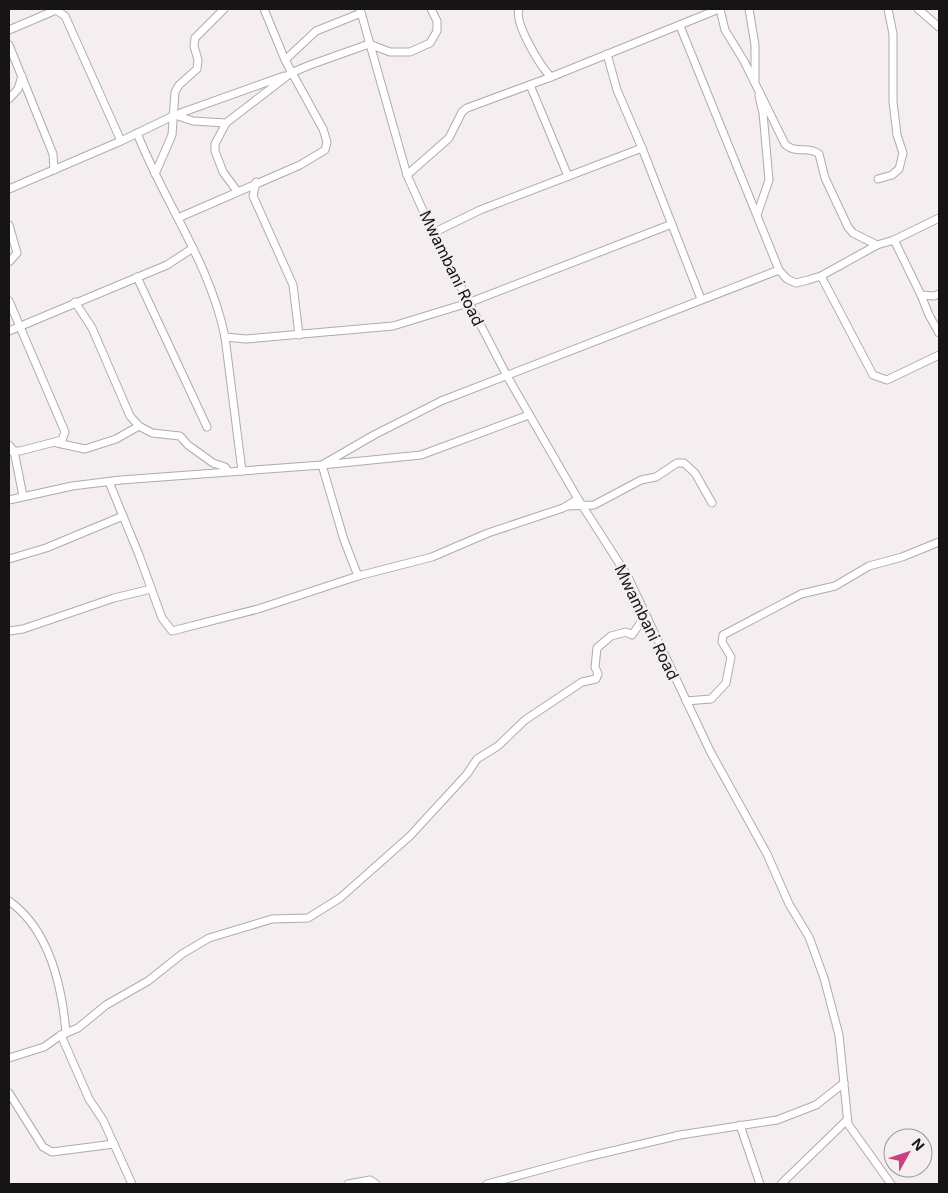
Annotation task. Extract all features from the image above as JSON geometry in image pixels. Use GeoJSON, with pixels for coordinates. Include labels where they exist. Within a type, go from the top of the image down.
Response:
{"type":"FeatureCollection","features":[{"type":"Feature","properties":{"kind":"street"},"geometry":{"type":"LineString","coordinates":[[155,174],[172,135],[175,92],[179,85],[196,69],[198,64],[198,56],[194,46],[195,38],[224,9]]}},
{"type":"Feature","properties":{"kind":"street"},"geometry":{"type":"LineString","coordinates":[[178,218],[256,182],[300,165],[325,150],[327,142],[323,129],[285,60],[264,9]]}},
{"type":"Feature","properties":{"kind":"street"},"geometry":{"type":"LineString","coordinates":[[9,189],[121,141],[174,115],[369,44],[390,52],[410,52],[430,43],[437,31],[437,21],[431,9]]}},
{"type":"Feature","properties":{"kind":"street"},"geometry":{"type":"LineString","coordinates":[[520,9],[519,20],[523,31],[539,64],[551,77]]}},
{"type":"Feature","properties":{"kind":"street"},"geometry":{"type":"LineString","coordinates":[[407,175],[449,138],[462,112],[719,9],[725,30],[756,84],[787,148],[816,151],[819,154],[825,178],[848,227],[852,233],[876,245]]}},
{"type":"Feature","properties":{"kind":"street"},"geometry":{"type":"LineString","coordinates":[[749,9],[755,45],[756,84],[763,113],[769,180],[757,215]]}},
{"type":"Feature","properties":{"kind":"street"},"geometry":{"type":"LineString","coordinates":[[878,179],[892,175],[899,169],[903,153],[897,135],[893,102],[893,34],[888,9]]}},
{"type":"Feature","properties":{"kind":"street"},"geometry":{"type":"LineString","coordinates":[[918,9],[939,27]]}},
{"type":"Feature","properties":{"kind":"street"},"geometry":{"type":"LineString","coordinates":[[9,30],[56,10],[66,16],[121,141]]}},
{"type":"Feature","properties":{"kind":"street"},"geometry":{"type":"LineString","coordinates":[[285,60],[316,31],[361,10]]}},
{"type":"Feature","properties":{"kind":"street","name":"Mwambani Road"},"geometry":{"type":"LineString","coordinates":[[361,10],[407,175],[433,233],[507,376],[578,499],[628,577],[686,701],[767,854],[788,904],[809,937],[824,978],[839,1035],[847,1120],[891,1184]]}},
{"type":"Feature","properties":{"kind":"street"},"geometry":{"type":"LineString","coordinates":[[680,26],[779,270],[787,279],[796,283],[822,276],[876,245],[894,240],[939,218]]}},
{"type":"Feature","properties":{"kind":"street"},"geometry":{"type":"LineString","coordinates":[[9,44],[53,154],[54,170]]}},
{"type":"Feature","properties":{"kind":"street"},"geometry":{"type":"LineString","coordinates":[[607,54],[617,90],[642,148],[701,299]]}},
{"type":"Feature","properties":{"kind":"street"},"geometry":{"type":"LineString","coordinates":[[237,191],[222,172],[215,144],[226,124],[292,73]]}},
{"type":"Feature","properties":{"kind":"street"},"geometry":{"type":"LineString","coordinates":[[9,99],[18,89],[22,76]]}},
{"type":"Feature","properties":{"kind":"street"},"geometry":{"type":"LineString","coordinates":[[530,85],[568,176]]}},
{"type":"Feature","properties":{"kind":"street"},"geometry":{"type":"LineString","coordinates":[[174,115],[193,121],[226,124]]}},
{"type":"Feature","properties":{"kind":"street"},"geometry":{"type":"LineString","coordinates":[[137,133],[155,174],[193,248],[219,307],[225,337],[242,471]]}},
{"type":"Feature","properties":{"kind":"street"},"geometry":{"type":"LineString","coordinates":[[433,233],[480,210],[642,148]]}},
{"type":"Feature","properties":{"kind":"street"},"geometry":{"type":"LineString","coordinates":[[53,154],[65,165]]}},
{"type":"Feature","properties":{"kind":"street"},"geometry":{"type":"LineString","coordinates":[[256,182],[253,196],[293,284],[299,334]]}},
{"type":"Feature","properties":{"kind":"street"},"geometry":{"type":"LineString","coordinates":[[225,337],[246,339],[393,326],[468,303],[672,224]]}},
{"type":"Feature","properties":{"kind":"street"},"geometry":{"type":"LineString","coordinates":[[9,225],[17,253],[9,262]]}},
{"type":"Feature","properties":{"kind":"street"},"geometry":{"type":"LineString","coordinates":[[894,240],[939,333]]}},
{"type":"Feature","properties":{"kind":"street"},"geometry":{"type":"LineString","coordinates":[[9,330],[167,265],[193,248]]}},
{"type":"Feature","properties":{"kind":"street"},"geometry":{"type":"LineString","coordinates":[[322,465],[374,435],[441,401],[779,270]]}},
{"type":"Feature","properties":{"kind":"street"},"geometry":{"type":"LineString","coordinates":[[822,276],[873,375],[888,380],[939,355]]}},
{"type":"Feature","properties":{"kind":"street"},"geometry":{"type":"LineString","coordinates":[[137,277],[207,427]]}},
{"type":"Feature","properties":{"kind":"street"},"geometry":{"type":"LineString","coordinates":[[921,295],[934,296],[939,294]]}},
{"type":"Feature","properties":{"kind":"street"},"geometry":{"type":"LineString","coordinates":[[9,300],[65,432],[62,440],[55,443],[11,449],[23,496]]}},
{"type":"Feature","properties":{"kind":"street"},"geometry":{"type":"LineString","coordinates":[[75,302],[92,328],[130,416],[139,426],[162,436],[180,436],[188,445],[213,463],[225,467],[228,471]]}},
{"type":"Feature","properties":{"kind":"street"},"geometry":{"type":"LineString","coordinates":[[9,500],[72,486],[122,480],[322,465],[421,455],[529,414]]}},
{"type":"Feature","properties":{"kind":"street"},"geometry":{"type":"LineString","coordinates":[[55,443],[85,449],[116,439],[139,426]]}},
{"type":"Feature","properties":{"kind":"street"},"geometry":{"type":"LineString","coordinates":[[568,506],[584,507],[594,505],[641,480],[656,477],[677,463],[684,463],[695,473],[712,504]]}},
{"type":"Feature","properties":{"kind":"street"},"geometry":{"type":"LineString","coordinates":[[322,465],[344,540],[358,576]]}},
{"type":"Feature","properties":{"kind":"street"},"geometry":{"type":"LineString","coordinates":[[116,497],[122,480]]}},
{"type":"Feature","properties":{"kind":"street"},"geometry":{"type":"LineString","coordinates":[[109,482],[162,618],[172,631],[358,576],[432,557],[488,533],[568,506],[578,499]]}},
{"type":"Feature","properties":{"kind":"street"},"geometry":{"type":"LineString","coordinates":[[9,559],[46,548],[123,516]]}},
{"type":"Feature","properties":{"kind":"street"},"geometry":{"type":"LineString","coordinates":[[686,701],[711,699],[726,683],[731,657],[722,642],[723,635],[801,594],[835,586],[869,566],[902,557],[939,542]]}},
{"type":"Feature","properties":{"kind":"street"},"geometry":{"type":"LineString","coordinates":[[9,631],[23,629],[114,598],[151,589]]}},
{"type":"Feature","properties":{"kind":"street"},"geometry":{"type":"LineString","coordinates":[[9,1058],[44,1047],[63,1034],[78,1028],[106,1004],[148,981],[182,954],[209,938],[272,919],[308,918],[340,898],[410,836],[467,774],[477,759],[498,746],[525,720],[582,682],[596,679],[598,674],[595,667],[597,648],[617,633],[626,632],[632,635],[641,622],[643,610]]}},
{"type":"Feature","properties":{"kind":"street"},"geometry":{"type":"LineString","coordinates":[[9,901],[29,919],[57,973],[63,1034],[89,1099],[114,1144],[132,1184]]}},
{"type":"Feature","properties":{"kind":"street"},"geometry":{"type":"LineString","coordinates":[[488,1184],[587,1157],[680,1135],[777,1120],[816,1104],[844,1083]]}},
{"type":"Feature","properties":{"kind":"street"},"geometry":{"type":"LineString","coordinates":[[9,1093],[43,1147],[52,1152],[114,1144]]}},
{"type":"Feature","properties":{"kind":"street"},"geometry":{"type":"LineString","coordinates":[[781,1184],[847,1120]]}},
{"type":"Feature","properties":{"kind":"street"},"geometry":{"type":"LineString","coordinates":[[740,1125],[760,1184]]}},
{"type":"Feature","properties":{"kind":"street"},"geometry":{"type":"LineString","coordinates":[[348,1184],[370,1180],[376,1184]]}}]}
